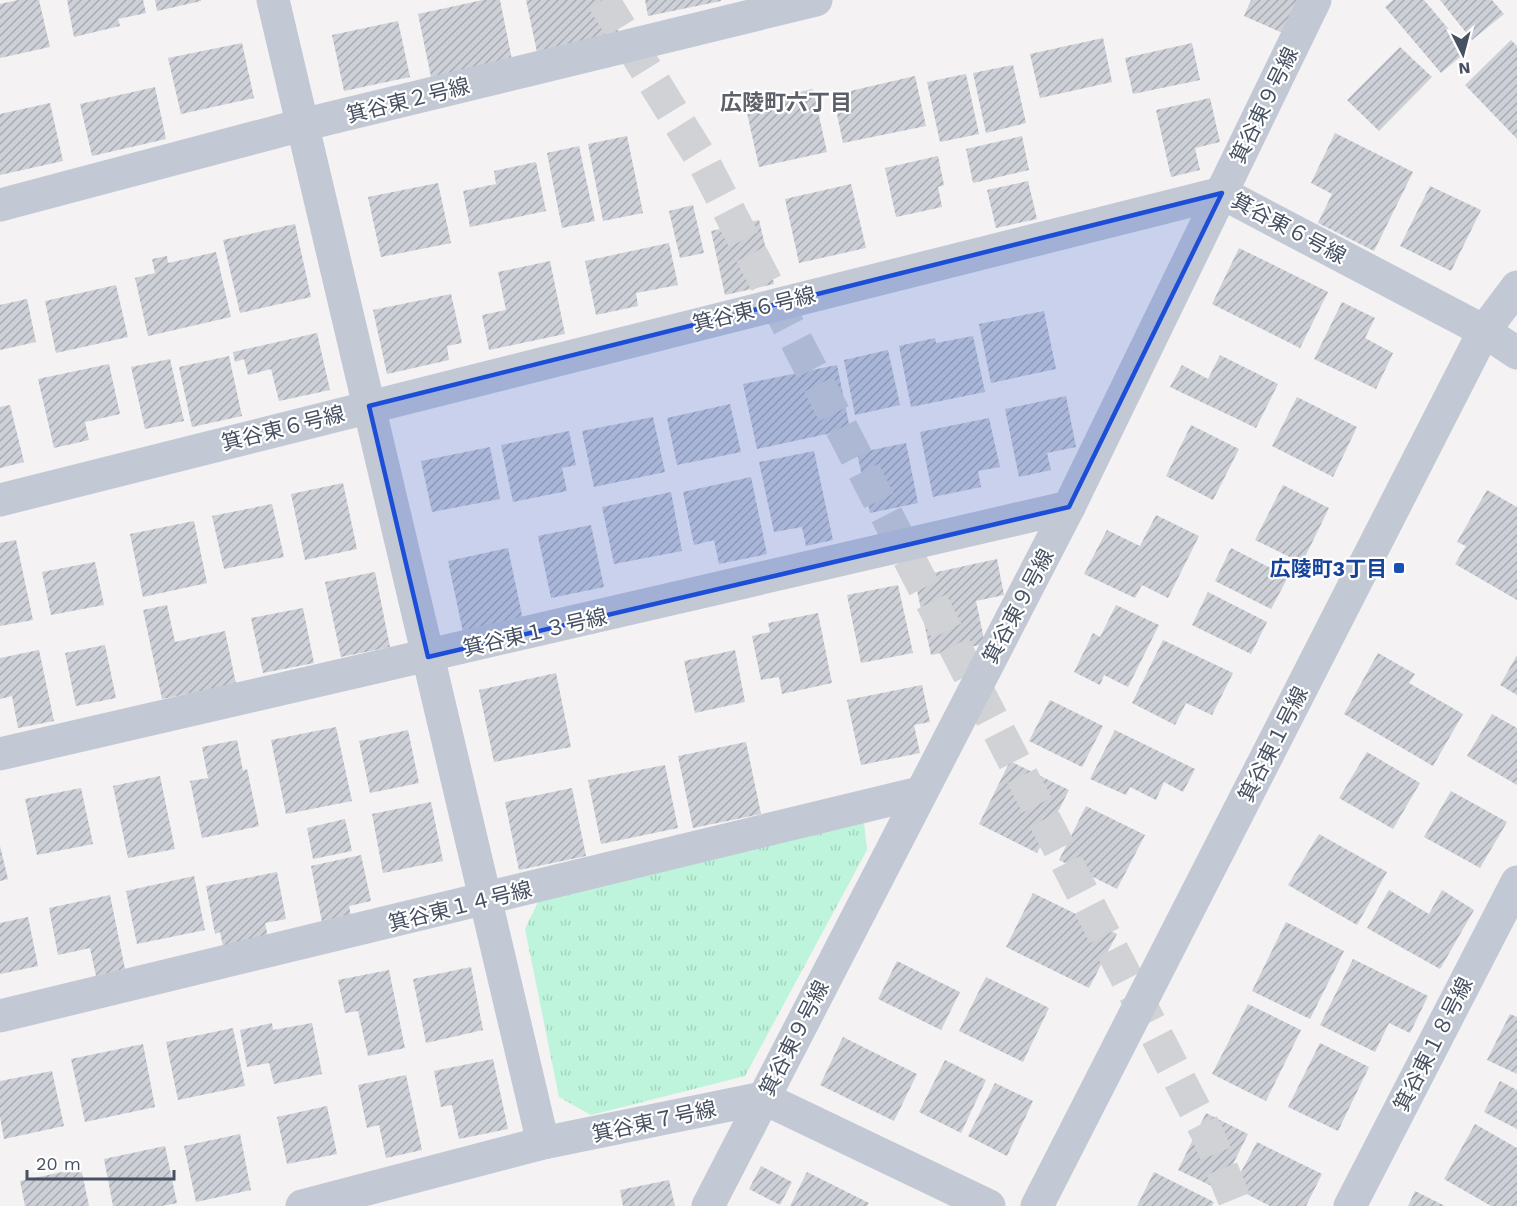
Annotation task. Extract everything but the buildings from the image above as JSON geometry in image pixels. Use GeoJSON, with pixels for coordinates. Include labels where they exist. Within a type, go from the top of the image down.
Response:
{"type":"FeatureCollection","features":[{"type":"Feature","properties":{"kind":"street"},"geometry":{"type":"LineString","coordinates":[[273,0],[543,1143]]}},
{"type":"Feature","properties":{"kind":"street","name":"箕谷東２号線"},"geometry":{"type":"LineString","coordinates":[[0,205],[302,125],[816,0]]}},
{"type":"Feature","properties":{"kind":"street","name":"箕谷東９号線"},"geometry":{"type":"LineString","coordinates":[[708,1206],[1069,507],[1315,0]]}},
{"type":"Feature","properties":{"kind":"street","name":"箕谷東６号線"},"geometry":{"type":"LineString","coordinates":[[0,500],[1222,193],[1484,331],[1517,353]]}},
{"type":"Feature","properties":{"kind":"street","name":"箕谷東１号線"},"geometry":{"type":"LineString","coordinates":[[1037,1206],[1484,331],[1517,287]]}},
{"type":"Feature","properties":{"kind":"street","name":"箕谷東１３号線"},"geometry":{"type":"LineString","coordinates":[[0,754],[428,657],[1069,507]]}},
{"type":"Feature","properties":{"kind":"street","name":"箕谷東１４号線"},"geometry":{"type":"LineString","coordinates":[[0,1016],[920,794]]}},
{"type":"Feature","properties":{"kind":"street","name":"箕谷東１８号線"},"geometry":{"type":"LineString","coordinates":[[1350,1206],[1517,882]]}},
{"type":"Feature","properties":{"kind":"street"},"geometry":{"type":"LineString","coordinates":[[763,1098],[989,1206]]}},
{"type":"Feature","properties":{"kind":"street","name":"箕谷東７号線"},"geometry":{"type":"LineString","coordinates":[[302,1206],[543,1143],[763,1098]]}},
{"type":"Feature","properties":{"kind":"highlighted area"},"geometry":{"type":"Polygon","coordinates":[[[1222,193],[1069,507],[428,657],[369,406],[1222,193]]]}},
{"type":"Feature","properties":{"kind":"green space"},"geometry":{"type":"Polygon","coordinates":[[[864,823],[867,850],[745,1076],[591,1115],[559,1097],[525,929],[539,900],[864,823]]]}},
{"type":"Feature","properties":{"kind":"tunnel"},"geometry":{"type":"LineString","coordinates":[[603,0],[704,163],[1208,1135],[1237,1206]]}},
{"type":"Feature","properties":{"kind":"place","name":"広陵町3丁目"},"geometry":{"type":"Point","coordinates":[1399,568]}},
{"type":"Feature","properties":{"kind":"district","name":"広陵町六丁目"},"geometry":{"type":"Point","coordinates":[786,102]}}]}
